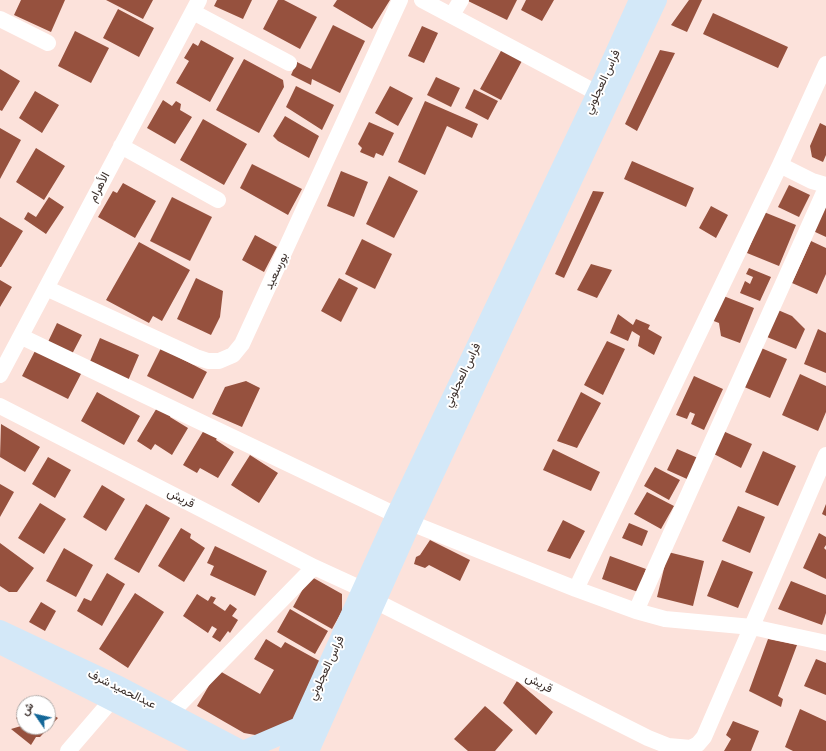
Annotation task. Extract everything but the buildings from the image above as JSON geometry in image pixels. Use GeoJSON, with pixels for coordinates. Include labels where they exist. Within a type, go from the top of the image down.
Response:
{"type":"FeatureCollection","features":[{"type":"Feature","properties":{"kind":"main road","name":"فراس العجلوني"},"geometry":{"type":"LineString","coordinates":[[309,751],[319,730],[369,595],[639,0]]}},
{"type":"Feature","properties":{"kind":"main road","name":"فراس العجلوني"},"geometry":{"type":"LineString","coordinates":[[403,519],[656,0]]}},
{"type":"Feature","properties":{"kind":"main road","name":"فراس العجلوني"},"geometry":{"type":"LineString","coordinates":[[289,751],[298,727],[369,595]]}},
{"type":"Feature","properties":{"kind":"main road","name":"عبدالحميد شرف"},"geometry":{"type":"LineString","coordinates":[[0,630],[115,693],[210,751]]}},
{"type":"Feature","properties":{"kind":"main road","name":"عبدالحميد شرف"},"geometry":{"type":"LineString","coordinates":[[0,644],[115,693],[171,713],[243,751]]}},
{"type":"Feature","properties":{"kind":"main road"},"geometry":{"type":"LineString","coordinates":[[243,751],[298,727]]}},
{"type":"Feature","properties":{"kind":"main road"},"geometry":{"type":"LineString","coordinates":[[319,730],[321,751]]}},
{"type":"Feature","properties":{"kind":"street","name":"بورسعيد"},"geometry":{"type":"LineString","coordinates":[[46,288],[196,357],[208,361],[219,361],[233,355],[242,344],[400,0]]}},
{"type":"Feature","properties":{"kind":"street"},"geometry":{"type":"LineString","coordinates":[[422,0],[597,93]]}},
{"type":"Feature","properties":{"kind":"street"},"geometry":{"type":"LineString","coordinates":[[452,15],[461,0]]}},
{"type":"Feature","properties":{"kind":"street","name":"الأهرام"},"geometry":{"type":"LineString","coordinates":[[0,375],[22,337],[46,288],[196,6]]}},
{"type":"Feature","properties":{"kind":"street"},"geometry":{"type":"LineString","coordinates":[[196,6],[289,63]]}},
{"type":"Feature","properties":{"kind":"street"},"geometry":{"type":"LineString","coordinates":[[0,19],[48,43]]}},
{"type":"Feature","properties":{"kind":"street"},"geometry":{"type":"LineString","coordinates":[[576,590],[780,165],[826,64]]}},
{"type":"Feature","properties":{"kind":"street"},"geometry":{"type":"LineString","coordinates":[[121,146],[218,200]]}},
{"type":"Feature","properties":{"kind":"street"},"geometry":{"type":"LineString","coordinates":[[636,611],[826,186],[780,165]]}},
{"type":"Feature","properties":{"kind":"street"},"geometry":{"type":"LineString","coordinates":[[22,337],[403,519],[576,590],[636,611],[665,619],[752,627],[826,643]]}},
{"type":"Feature","properties":{"kind":"street","name":"قريش"},"geometry":{"type":"LineString","coordinates":[[0,406],[648,738],[668,746],[691,748],[698,744],[704,737],[752,627]]}},
{"type":"Feature","properties":{"kind":"street"},"geometry":{"type":"LineString","coordinates":[[752,627],[826,455]]}},
{"type":"Feature","properties":{"kind":"street"},"geometry":{"type":"LineString","coordinates":[[171,713],[314,567]]}},
{"type":"Feature","properties":{"kind":"street"},"geometry":{"type":"LineString","coordinates":[[68,751],[115,693]]}}]}
